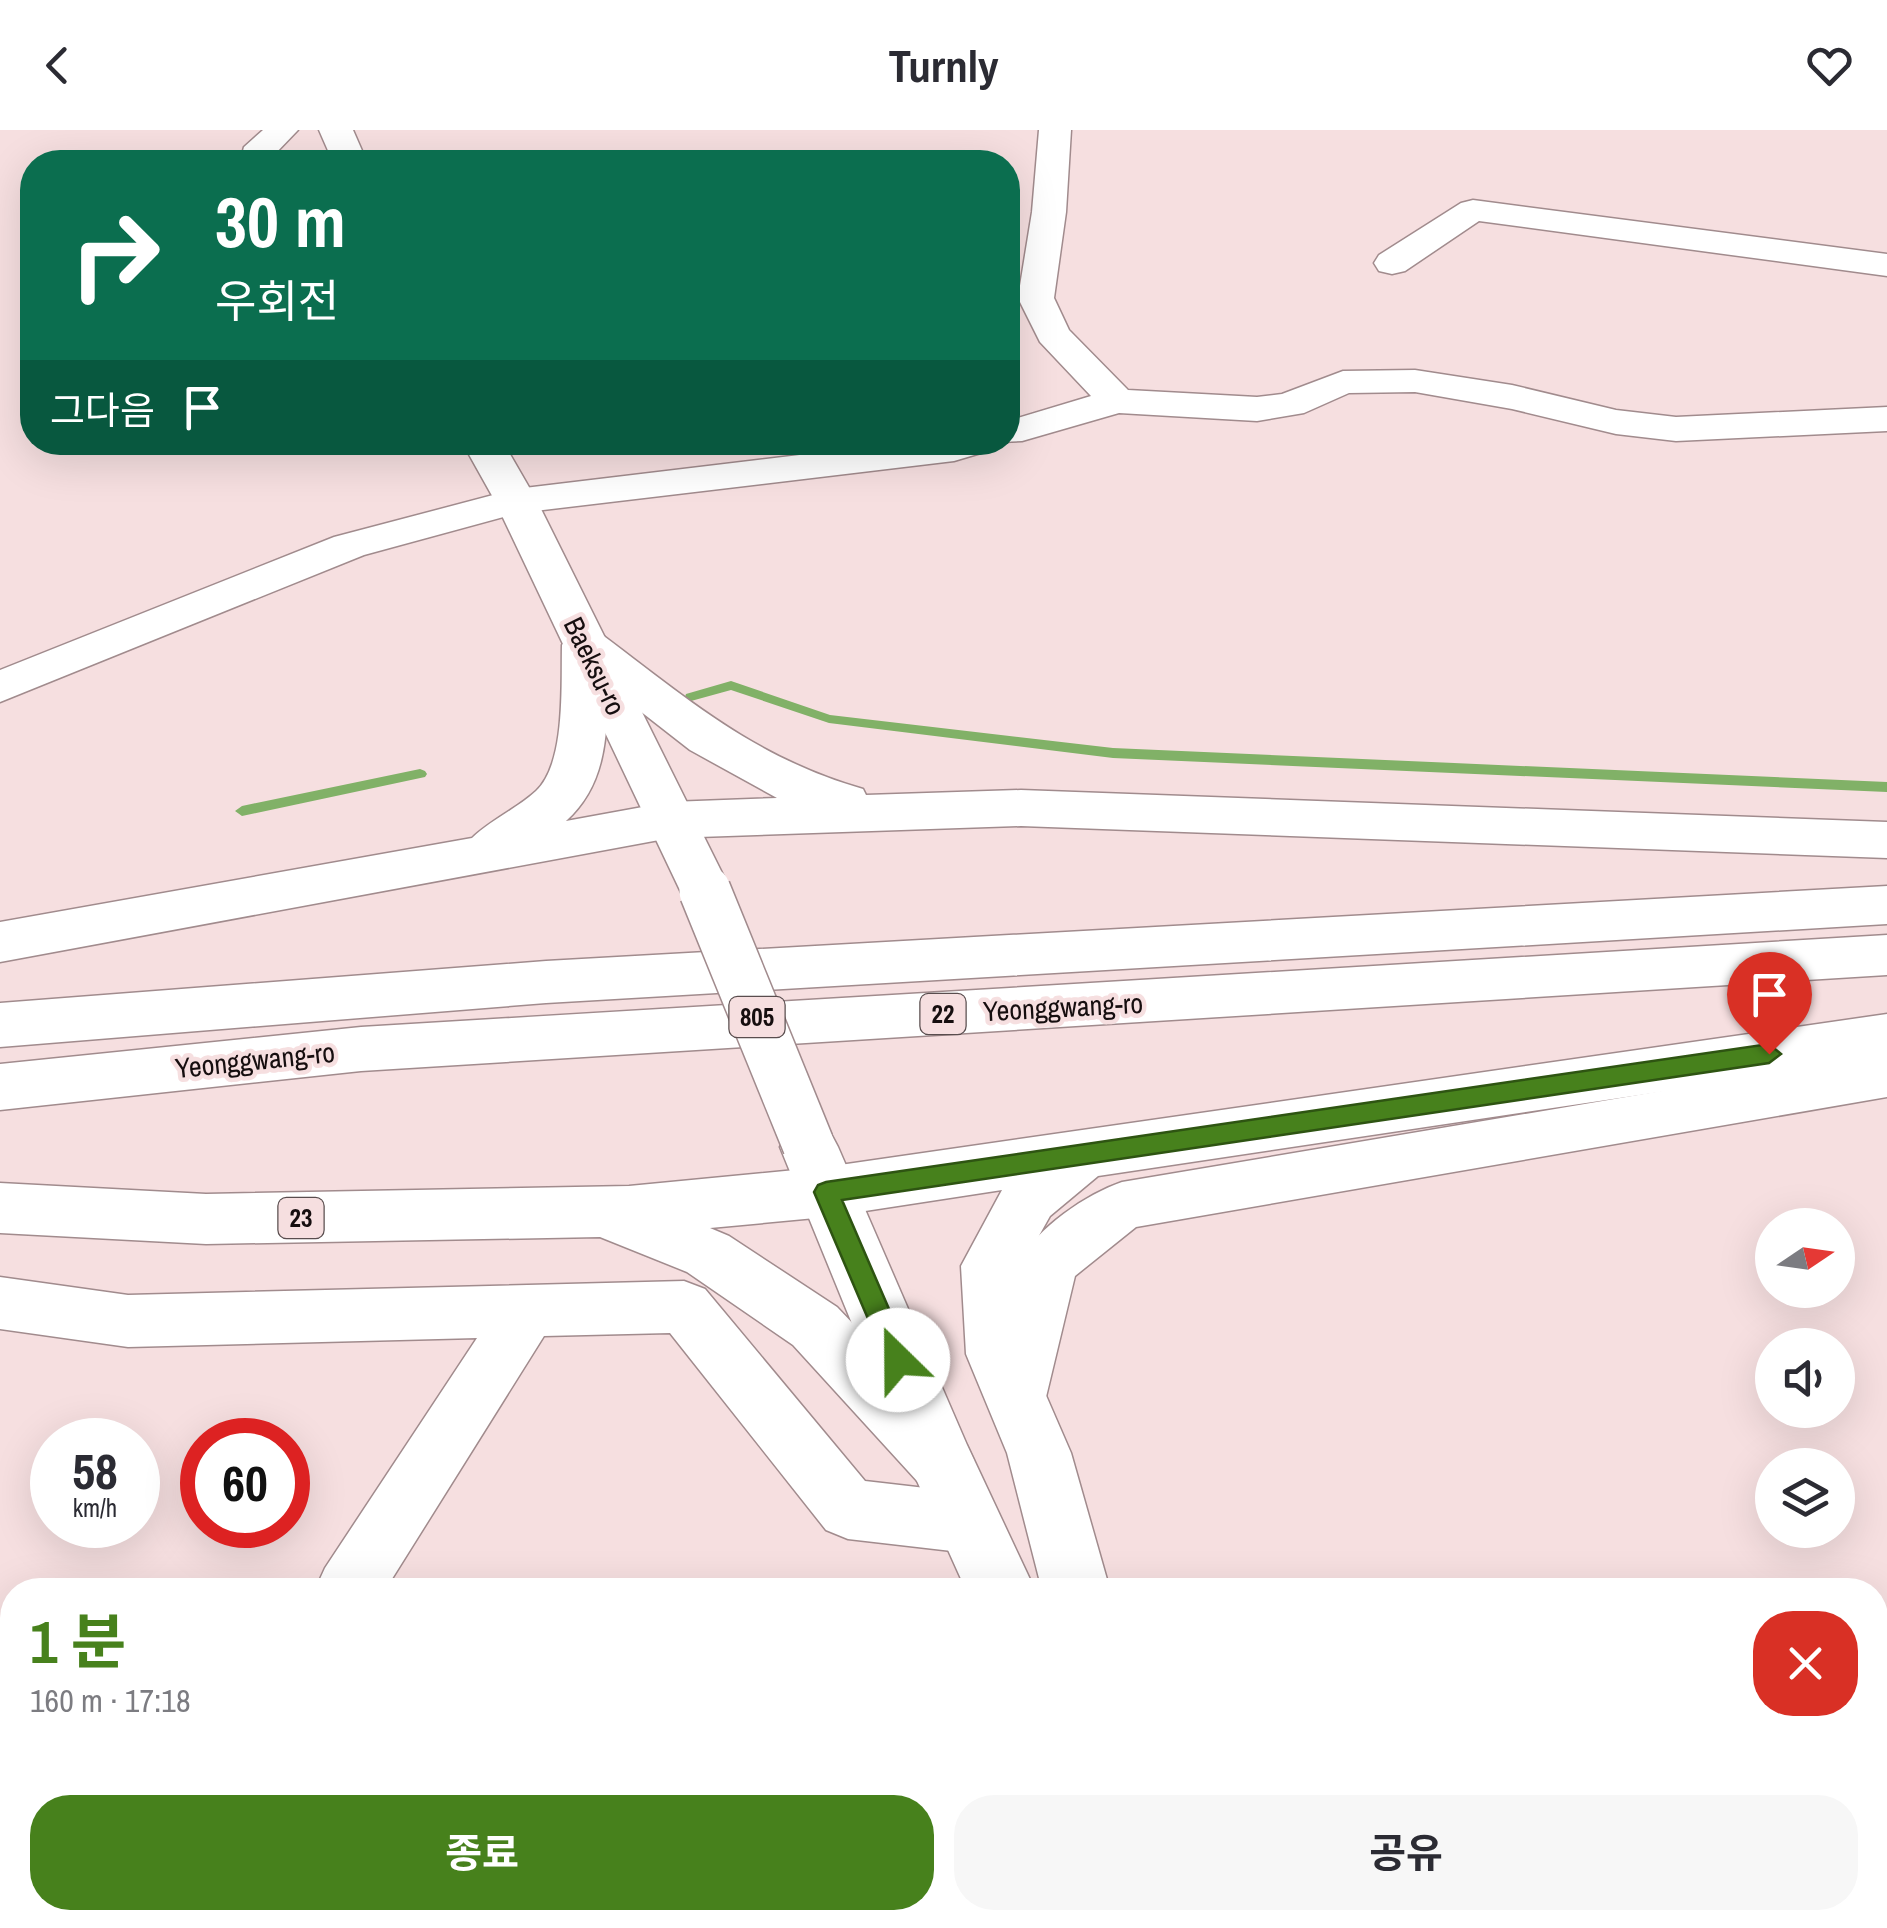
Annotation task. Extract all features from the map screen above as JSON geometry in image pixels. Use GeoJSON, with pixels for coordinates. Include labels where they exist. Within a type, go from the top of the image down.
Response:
{"type":"FeatureCollection","features":[{"type":"Feature","properties":{"kind":"main road","name":"Baeksu-ro"},"geometry":{"type":"LineString","coordinates":[[483,455],[516,502],[705,891],[817,1168]]}},
{"type":"Feature","properties":{"kind":"main road"},"geometry":{"type":"LineString","coordinates":[[585,645],[722,750],[808,795],[892,812]]}},
{"type":"Feature","properties":{"kind":"main road"},"geometry":{"type":"LineString","coordinates":[[478,856],[528,824],[570,784],[584,716],[585,645]]}},
{"type":"Feature","properties":{"kind":"main road"},"geometry":{"type":"LineString","coordinates":[[0,942],[670,820],[1020,808],[1887,840]]}},
{"type":"Feature","properties":{"kind":"main road","name":"Yeonggwang-ro"},"geometry":{"type":"LineString","coordinates":[[0,1025],[546,982],[1887,905]]}},
{"type":"Feature","properties":{"kind":"main road","name":"Yeonggwang-ro"},"geometry":{"type":"LineString","coordinates":[[0,1086],[361,1050],[1887,955]]}},
{"type":"Feature","properties":{"kind":"main road"},"geometry":{"type":"LineString","coordinates":[[602,1212],[817,1168],[1084,1154],[1887,1036]]}},
{"type":"Feature","properties":{"kind":"main road"},"geometry":{"type":"LineString","coordinates":[[1073,1578],[1039,1453],[997,1354],[991,1266],[1029,1198],[1084,1154]]}},
{"type":"Feature","properties":{"kind":"main road","name":"23"},"geometry":{"type":"LineString","coordinates":[[817,1168],[988,1567]]}},
{"type":"Feature","properties":{"kind":"main road","name":"23"},"geometry":{"type":"LineString","coordinates":[[0,1208],[206,1220],[602,1212],[708,1254],[815,1326],[940,1461]]}},
{"type":"Feature","properties":{"kind":"street"},"geometry":{"type":"LineString","coordinates":[[260,150],[282,130]]}},
{"type":"Feature","properties":{"kind":"street"},"geometry":{"type":"LineString","coordinates":[[1055,130],[1049,212],[1036,298],[1053,334],[1117,401]]}},
{"type":"Feature","properties":{"kind":"street"},"geometry":{"type":"LineString","coordinates":[[1392,263],[1473,210],[1887,265]]}},
{"type":"Feature","properties":{"kind":"street"},"geometry":{"type":"LineString","coordinates":[[1020,430],[1117,401],[1257,409],[1290,405],[1343,382],[1415,381],[1512,397],[1616,422],[1676,429],[1887,419]]}},
{"type":"Feature","properties":{"kind":"street"},"geometry":{"type":"LineString","coordinates":[[0,687],[349,546],[516,502],[904,455]]}},
{"type":"Feature","properties":{"kind":"street"},"geometry":{"type":"LineString","coordinates":[[1016,1397],[1049,1262],[1122,1206],[1887,1076]]}},
{"type":"Feature","properties":{"kind":"street"},"geometry":{"type":"LineString","coordinates":[[0,1303],[128,1321],[684,1307],[848,1509],[988,1567]]}},
{"type":"Feature","properties":{"kind":"street"},"geometry":{"type":"LineString","coordinates":[[356,1578],[528,1311]]}},
{"type":"Feature","properties":{"kind":"waterway"},"geometry":{"type":"LineString","coordinates":[[691,697],[731,685],[829,719],[1113,753],[1887,787]]}},
{"type":"Feature","properties":{"kind":"waterway"},"geometry":{"type":"LineString","coordinates":[[242,811],[420,774]]}},
{"type":"Feature","properties":{"kind":"route"},"geometry":{"type":"LineString","coordinates":[[898,1360],[826,1192],[1769,1054]]}}]}
